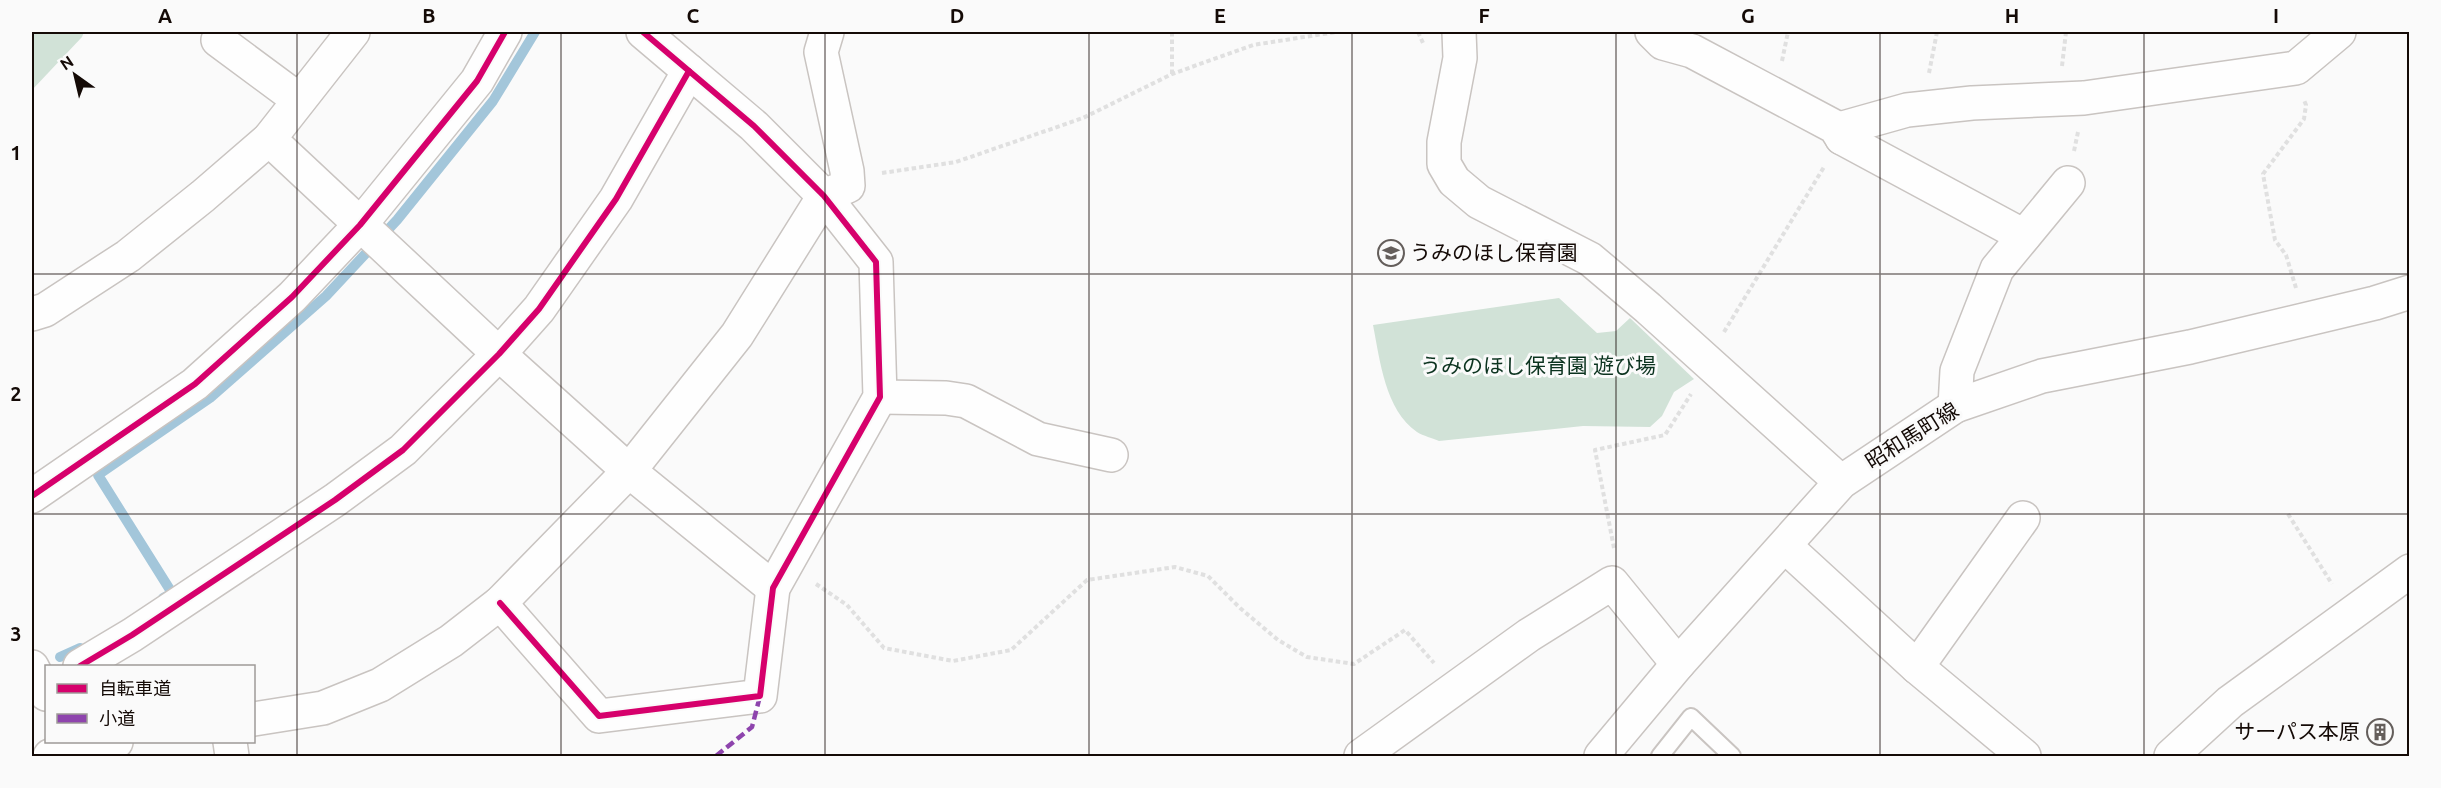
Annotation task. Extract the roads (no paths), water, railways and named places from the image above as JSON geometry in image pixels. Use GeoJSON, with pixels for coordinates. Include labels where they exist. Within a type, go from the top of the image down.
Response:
{"type":"FeatureCollection","features":[{"type":"Feature","properties":{"kind":"street"},"geometry":{"type":"LineString","coordinates":[[32,314],[45,310],[128,256],[269,139],[353,32]]}},
{"type":"Feature","properties":{"kind":"street"},"geometry":{"type":"LineString","coordinates":[[32,496],[195,384],[292,297],[360,225],[477,81],[505,32]]}},
{"type":"Feature","properties":{"kind":"street"},"geometry":{"type":"LineString","coordinates":[[500,603],[599,716],[760,696],[780,577],[880,397],[876,262],[836,191],[754,126],[643,32]]}},
{"type":"Feature","properties":{"kind":"street"},"geometry":{"type":"LineString","coordinates":[[255,719],[323,708],[380,685],[451,640],[500,603],[629,471],[737,335],[836,191],[847,171],[821,52],[827,32]]}},
{"type":"Feature","properties":{"kind":"street"},"geometry":{"type":"LineString","coordinates":[[1459,32],[1460,58],[1444,142],[1444,164],[1454,181],[1479,202],[1590,259],[1648,308],[1840,482]]}},
{"type":"Feature","properties":{"kind":"street"},"geometry":{"type":"LineString","coordinates":[[1652,32],[1663,43],[1692,51],[1835,127],[1842,138],[2024,236]]}},
{"type":"Feature","properties":{"kind":"street"},"geometry":{"type":"LineString","coordinates":[[1842,138],[1843,128],[1907,110],[1972,103],[2084,98],[2292,69],[2339,32]]}},
{"type":"Feature","properties":{"kind":"street"},"geometry":{"type":"LineString","coordinates":[[218,40],[299,100]]}},
{"type":"Feature","properties":{"kind":"street"},"geometry":{"type":"LineString","coordinates":[[82,665],[132,635],[335,500],[403,450],[499,354],[539,309],[616,199],[689,71]]}},
{"type":"Feature","properties":{"kind":"street"},"geometry":{"type":"LineString","coordinates":[[269,139],[499,354],[629,471],[780,577]]}},
{"type":"Feature","properties":{"kind":"street"},"geometry":{"type":"LineString","coordinates":[[1955,406],[1957,371],[1997,269],[2068,183]]}},
{"type":"Feature","properties":{"kind":"street","name":"昭和馬町線"},"geometry":{"type":"LineString","coordinates":[[1601,756],[1678,663],[1840,482],[1955,406],[2042,376],[2190,347],[2375,303],[2409,292]]}},
{"type":"Feature","properties":{"kind":"street"},"geometry":{"type":"LineString","coordinates":[[880,397],[946,398],[966,401],[1038,438],[1111,454]]}},
{"type":"Feature","properties":{"kind":"street"},"geometry":{"type":"LineString","coordinates":[[1917,667],[2023,518]]}},
{"type":"Feature","properties":{"kind":"street"},"geometry":{"type":"LineString","coordinates":[[1785,546],[1917,667],[2025,756]]}},
{"type":"Feature","properties":{"kind":"street"},"geometry":{"type":"LineString","coordinates":[[2171,756],[2230,702],[2409,571]]}},
{"type":"Feature","properties":{"kind":"street"},"geometry":{"type":"LineString","coordinates":[[1361,756],[1529,635],[1612,583],[1678,663]]}},
{"type":"Feature","properties":{"kind":"street"},"geometry":{"type":"LineString","coordinates":[[64,751],[106,743]]}},
{"type":"Feature","properties":{"kind":"lane"},"geometry":{"type":"LineString","coordinates":[[1660,756],[1691,717],[1732,756]]}},
{"type":"Feature","properties":{"kind":"waterway"},"geometry":{"type":"LineString","coordinates":[[163,598],[172,593],[98,475],[210,398],[326,296],[397,220],[493,101],[535,32]]}},
{"type":"Feature","properties":{"kind":"waterway"},"geometry":{"type":"LineString","coordinates":[[60,657],[80,648]]}},
{"type":"Feature","properties":{"kind":"place","name":"うみのほし保育園"},"geometry":{"type":"Point","coordinates":[1391,253]}},
{"type":"Feature","properties":{"kind":"place","name":"サーパス本原"},"geometry":{"type":"Point","coordinates":[2380,732]}},
{"type":"Feature","properties":{"kind":"park label","name":"うみのほし保育園 遊び場"},"geometry":{"type":"Point","coordinates":[1538,366]}}]}
